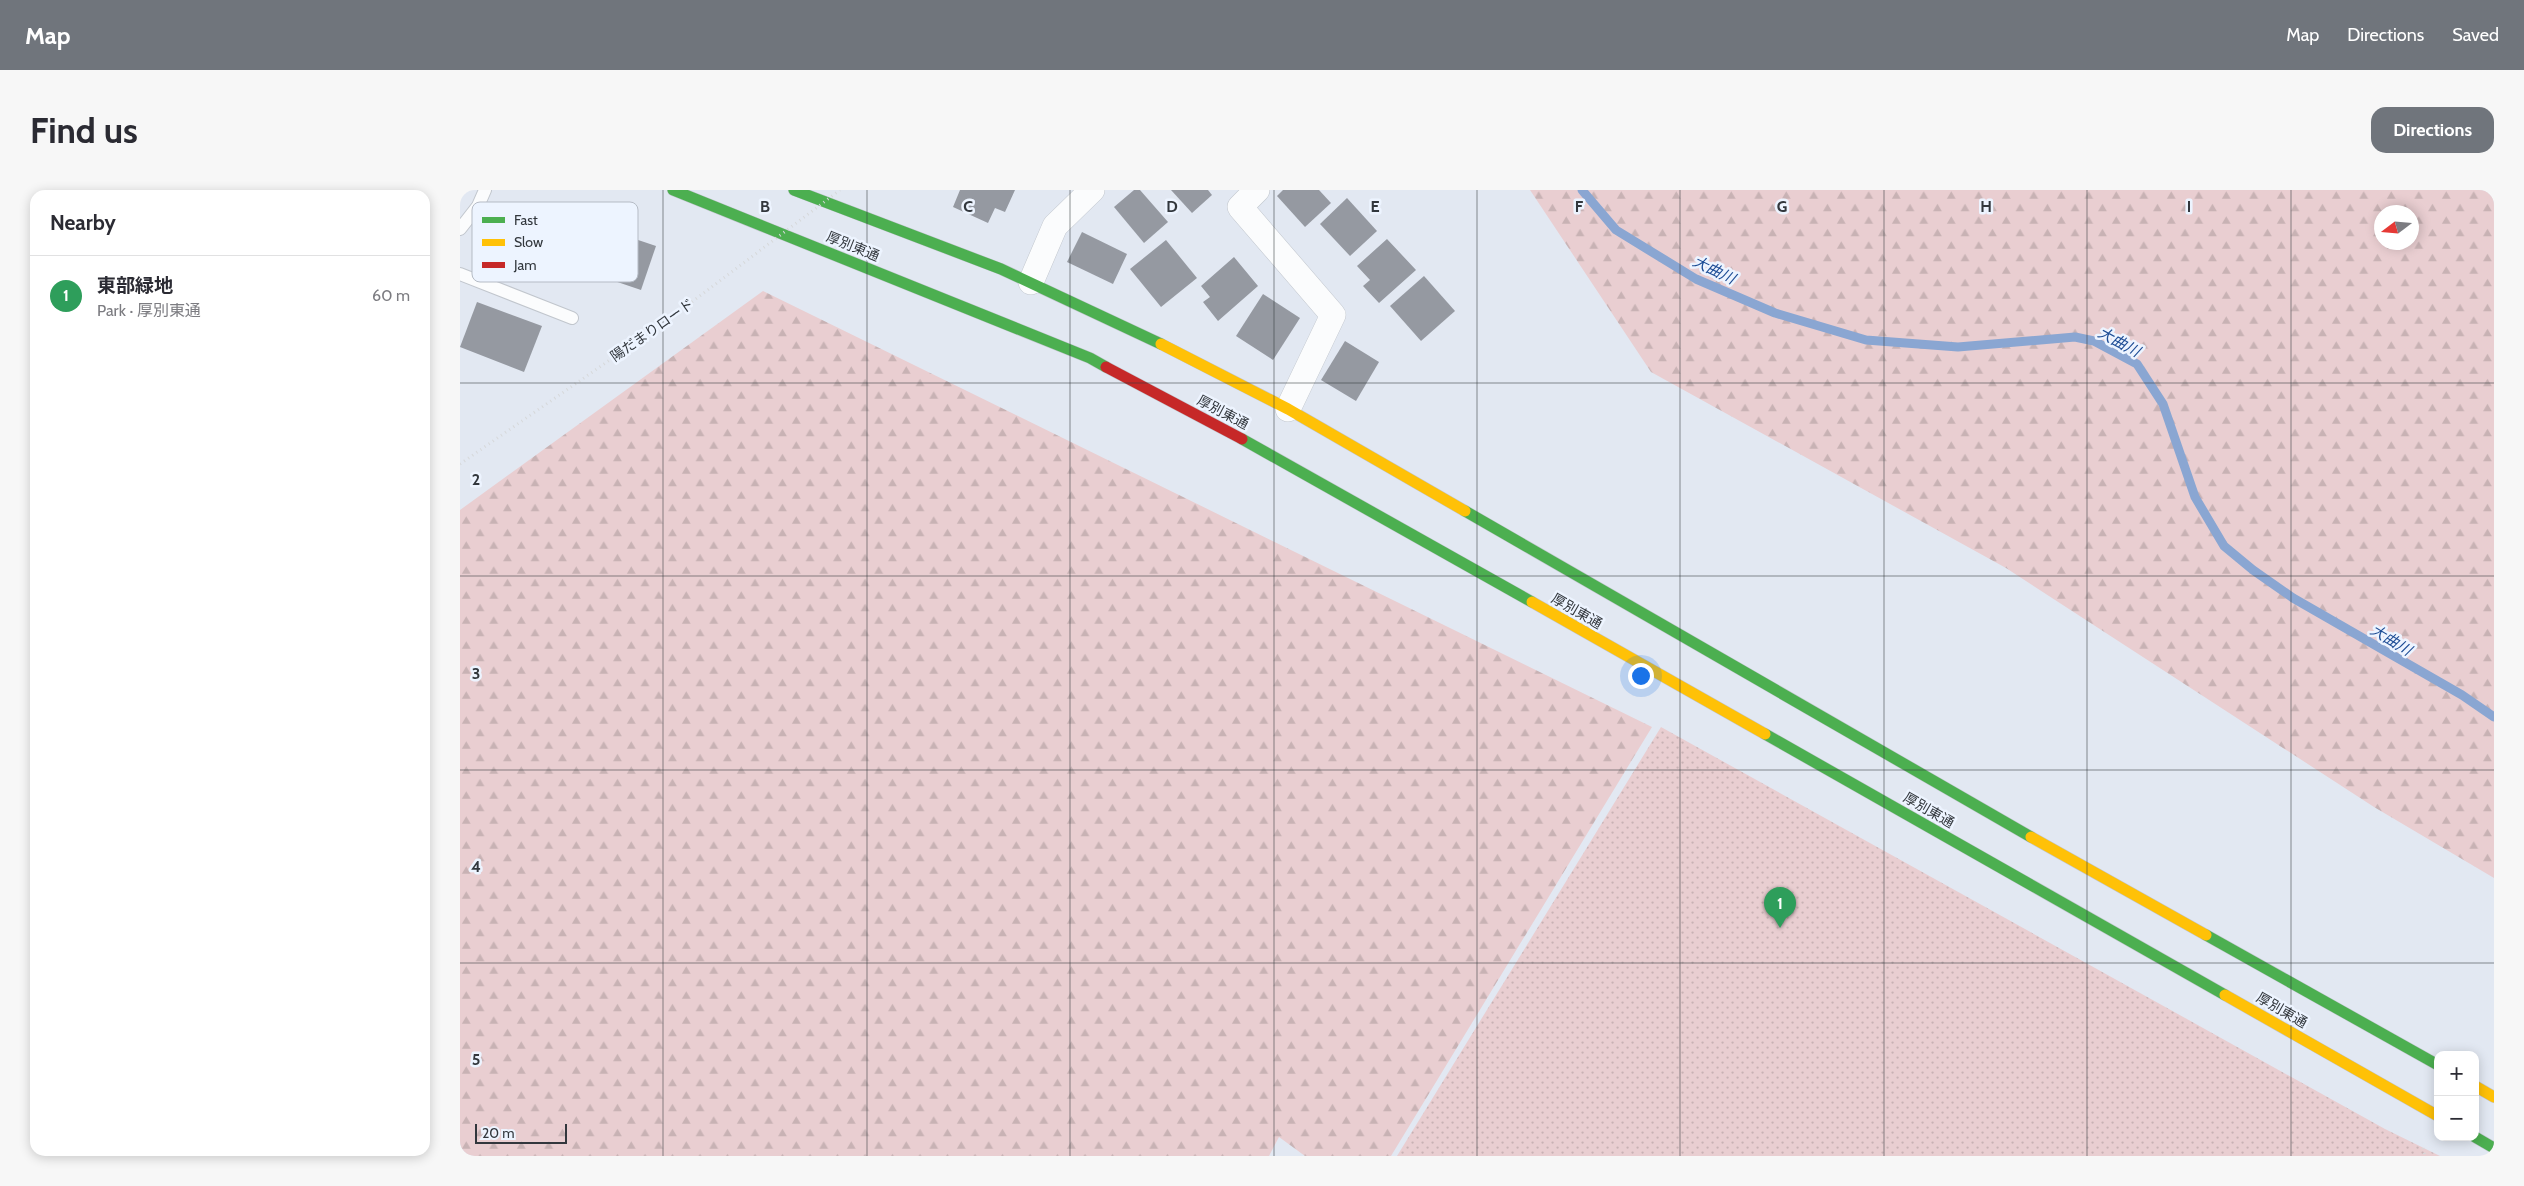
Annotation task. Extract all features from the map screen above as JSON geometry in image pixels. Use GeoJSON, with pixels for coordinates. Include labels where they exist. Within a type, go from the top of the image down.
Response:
{"type":"FeatureCollection","features":[{"type":"Feature","properties":{"kind":"street","name":"厚別東通"},"geometry":{"type":"LineString","coordinates":[[673,190],[1090,358],[1274,456],[2434,1114]]}},
{"type":"Feature","properties":{"kind":"street","name":"厚別東通"},"geometry":{"type":"LineString","coordinates":[[794,190],[888,224],[1031,282],[1183,354],[1288,409],[2004,822],[2434,1063]]}},
{"type":"Feature","properties":{"kind":"street"},"geometry":{"type":"LineString","coordinates":[[1031,282],[1055,226],[1092,190]]}},
{"type":"Feature","properties":{"kind":"street"},"geometry":{"type":"LineString","coordinates":[[1257,190],[1240,207],[1333,315],[1288,409]]}},
{"type":"Feature","properties":{"kind":"street"},"geometry":{"type":"LineString","coordinates":[[2479,1088],[2494,1097]]}},
{"type":"Feature","properties":{"kind":"street"},"geometry":{"type":"LineString","coordinates":[[2479,1139],[2494,1148]]}},
{"type":"Feature","properties":{"kind":"lane"},"geometry":{"type":"LineString","coordinates":[[480,202],[485,190]]}},
{"type":"Feature","properties":{"kind":"lane"},"geometry":{"type":"LineString","coordinates":[[460,229],[472,214]]}},
{"type":"Feature","properties":{"kind":"lane"},"geometry":{"type":"LineString","coordinates":[[460,274],[472,279]]}},
{"type":"Feature","properties":{"kind":"lane"},"geometry":{"type":"LineString","coordinates":[[480,282],[572,318]]}},
{"type":"Feature","properties":{"kind":"path","name":"陽だまりロード"},"geometry":{"type":"LineString","coordinates":[[460,464],[676,314],[840,190]]}},
{"type":"Feature","properties":{"kind":"path"},"geometry":{"type":"LineString","coordinates":[[2423,1148],[2425,1156]]}},
{"type":"Feature","properties":{"kind":"green space"},"geometry":{"type":"Polygon","coordinates":[[[1530,190],[2494,190],[2494,878],[2374,807],[2006,568],[1651,372],[1530,190]]]}},
{"type":"Feature","properties":{"kind":"green space"},"geometry":{"type":"Polygon","coordinates":[[[763,291],[1652,727],[1391,1156],[1305,1156],[1279,1137],[1269,1156],[460,1156],[460,510],[763,291]]]}},
{"type":"Feature","properties":{"kind":"green space"},"geometry":{"type":"Polygon","coordinates":[[[1661,727],[2385,1129],[2440,1156],[1397,1156],[1661,727]]]}},
{"type":"Feature","properties":{"kind":"building"},"geometry":{"type":"Polygon","coordinates":[[[960,190],[1015,190],[1005,212],[995,208],[988,223],[953,207],[960,190]]]}},
{"type":"Feature","properties":{"kind":"building"},"geometry":{"type":"Polygon","coordinates":[[[1134,190],[1140,190],[1168,222],[1144,243],[1114,207],[1134,190]]]}},
{"type":"Feature","properties":{"kind":"building"},"geometry":{"type":"Polygon","coordinates":[[[1171,190],[1208,190],[1212,195],[1192,213],[1171,190]]]}},
{"type":"Feature","properties":{"kind":"building"},"geometry":{"type":"Polygon","coordinates":[[[1283,190],[1319,190],[1331,203],[1305,227],[1277,196],[1283,190]]]}},
{"type":"Feature","properties":{"kind":"building"},"geometry":{"type":"Polygon","coordinates":[[[1347,198],[1377,231],[1350,256],[1320,224],[1347,198]]]}},
{"type":"Feature","properties":{"kind":"building"},"geometry":{"type":"Polygon","coordinates":[[[1082,232],[1127,254],[1113,284],[1067,262],[1082,232]]]}},
{"type":"Feature","properties":{"kind":"building"},"geometry":{"type":"Polygon","coordinates":[[[1387,239],[1416,270],[1379,303],[1363,286],[1370,280],[1357,266],[1387,239]]]}},
{"type":"Feature","properties":{"kind":"building"},"geometry":{"type":"Polygon","coordinates":[[[638,240],[656,246],[641,290],[617,282],[638,282],[638,240]]]}},
{"type":"Feature","properties":{"kind":"building"},"geometry":{"type":"Polygon","coordinates":[[[1166,240],[1197,278],[1161,307],[1130,269],[1166,240]]]}},
{"type":"Feature","properties":{"kind":"building"},"geometry":{"type":"Polygon","coordinates":[[[1234,257],[1258,286],[1218,321],[1203,302],[1210,297],[1201,286],[1234,257]]]}},
{"type":"Feature","properties":{"kind":"building"},"geometry":{"type":"Polygon","coordinates":[[[1424,276],[1455,311],[1421,341],[1390,306],[1424,276]]]}},
{"type":"Feature","properties":{"kind":"building"},"geometry":{"type":"Polygon","coordinates":[[[1263,294],[1300,318],[1273,360],[1236,336],[1263,294]]]}},
{"type":"Feature","properties":{"kind":"building"},"geometry":{"type":"Polygon","coordinates":[[[477,302],[542,326],[524,372],[460,347],[477,302]]]}},
{"type":"Feature","properties":{"kind":"building"},"geometry":{"type":"Polygon","coordinates":[[[1345,341],[1379,362],[1356,401],[1321,380],[1345,341]]]}},
{"type":"Feature","properties":{"kind":"waterway","name":"大曲川"},"geometry":{"type":"LineString","coordinates":[[1582,190],[1616,230],[1696,279],[1775,313],[1866,340],[1958,347],[2075,337],[2094,341],[2137,364],[2163,404],[2195,497],[2224,546],[2253,570],[2293,598],[2462,695],[2494,717]]}},
{"type":"Feature","properties":{"kind":"traffic: fast"},"geometry":{"type":"LineString","coordinates":[[673,190],[1090,358],[1106,367]]}},
{"type":"Feature","properties":{"kind":"traffic: fast"},"geometry":{"type":"LineString","coordinates":[[794,190],[1001,269],[1161,344]]}},
{"type":"Feature","properties":{"kind":"traffic: fast"},"geometry":{"type":"LineString","coordinates":[[1242,439],[1532,602]]}},
{"type":"Feature","properties":{"kind":"traffic: fast"},"geometry":{"type":"LineString","coordinates":[[1465,511],[2031,837]]}},
{"type":"Feature","properties":{"kind":"traffic: fast"},"geometry":{"type":"LineString","coordinates":[[1765,734],[2225,995]]}},
{"type":"Feature","properties":{"kind":"traffic: fast"},"geometry":{"type":"LineString","coordinates":[[2206,935],[2434,1063]]}},
{"type":"Feature","properties":{"kind":"traffic: fast"},"geometry":{"type":"LineString","coordinates":[[2479,1139],[2494,1148]]}},
{"type":"Feature","properties":{"kind":"traffic: slow"},"geometry":{"type":"LineString","coordinates":[[1161,344],[1288,409],[1465,511]]}},
{"type":"Feature","properties":{"kind":"traffic: slow"},"geometry":{"type":"LineString","coordinates":[[1532,602],[1765,734]]}},
{"type":"Feature","properties":{"kind":"traffic: slow"},"geometry":{"type":"LineString","coordinates":[[2031,837],[2206,935]]}},
{"type":"Feature","properties":{"kind":"traffic: slow"},"geometry":{"type":"LineString","coordinates":[[2225,995],[2434,1114]]}},
{"type":"Feature","properties":{"kind":"traffic: slow"},"geometry":{"type":"LineString","coordinates":[[2479,1088],[2494,1097]]}},
{"type":"Feature","properties":{"kind":"traffic: jam"},"geometry":{"type":"LineString","coordinates":[[1106,367],[1242,439]]}},
{"type":"Feature","properties":{"kind":"place","name":"東部緑地"},"geometry":{"type":"Point","coordinates":[1780,928]}}]}
